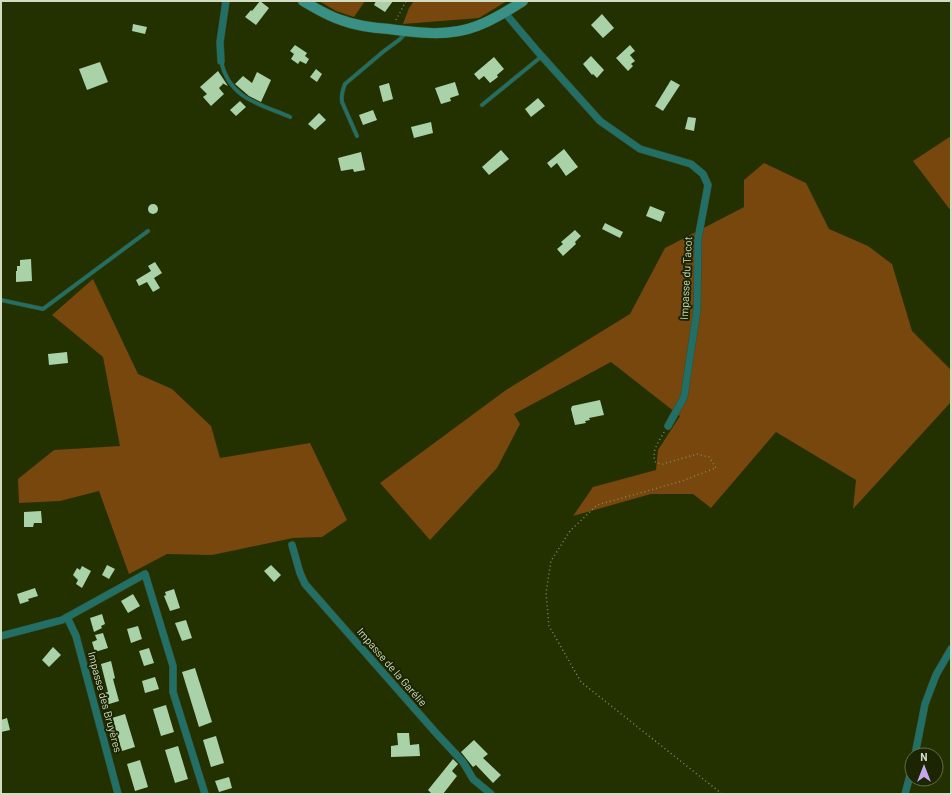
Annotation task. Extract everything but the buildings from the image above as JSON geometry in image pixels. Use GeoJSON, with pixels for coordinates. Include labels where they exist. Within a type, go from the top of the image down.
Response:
{"type":"FeatureCollection","features":[{"type":"Feature","properties":{"kind":"main road"},"geometry":{"type":"LineString","coordinates":[[303,1],[341,20],[364,26],[434,34],[463,30],[477,26],[505,13],[523,1]]}},
{"type":"Feature","properties":{"kind":"street"},"geometry":{"type":"LineString","coordinates":[[221,61],[220,42],[226,1]]}},
{"type":"Feature","properties":{"kind":"street","name":"Impasse du Tacot"},"geometry":{"type":"LineString","coordinates":[[505,13],[600,121],[640,149],[691,164],[703,174],[708,185],[698,239],[697,310],[684,397],[668,426]]}},
{"type":"Feature","properties":{"kind":"street","name":"Impasse de la Garélie"},"geometry":{"type":"LineString","coordinates":[[292,545],[300,574],[305,584],[463,762],[473,779],[491,794]]}},
{"type":"Feature","properties":{"kind":"street"},"geometry":{"type":"LineString","coordinates":[[1,636],[62,620],[145,574],[173,666],[173,692],[205,794]]}},
{"type":"Feature","properties":{"kind":"street","name":"Impasse des Bruyères"},"geometry":{"type":"LineString","coordinates":[[67,617],[76,636],[118,794]]}},
{"type":"Feature","properties":{"kind":"street"},"geometry":{"type":"LineString","coordinates":[[917,747],[925,704],[936,675],[951,649]]}},
{"type":"Feature","properties":{"kind":"lane"},"geometry":{"type":"LineString","coordinates":[[357,136],[342,102],[342,90],[345,84],[403,36],[399,31]]}},
{"type":"Feature","properties":{"kind":"lane"},"geometry":{"type":"LineString","coordinates":[[482,105],[542,56]]}},
{"type":"Feature","properties":{"kind":"lane"},"geometry":{"type":"LineString","coordinates":[[221,61],[227,76],[235,89],[242,96],[250,101],[290,117]]}},
{"type":"Feature","properties":{"kind":"lane"},"geometry":{"type":"LineString","coordinates":[[1,300],[44,309],[148,231]]}},
{"type":"Feature","properties":{"kind":"path"},"geometry":{"type":"LineString","coordinates":[[399,31],[395,21],[406,1]]}},
{"type":"Feature","properties":{"kind":"path"},"geometry":{"type":"LineString","coordinates":[[668,426],[653,452],[656,464],[663,464],[697,454],[709,457],[716,468],[679,482],[597,505],[570,531],[551,561],[546,594],[548,626],[581,682],[722,794]]}},
{"type":"Feature","properties":{"kind":"shaded area"},"geometry":{"type":"Polygon","coordinates":[[[319,1],[365,1],[354,17],[336,11],[319,1]]]}},
{"type":"Feature","properties":{"kind":"shaded area"},"geometry":{"type":"Polygon","coordinates":[[[414,1],[507,1],[479,18],[403,24],[409,8],[414,1]]]}},
{"type":"Feature","properties":{"kind":"shaded area"},"geometry":{"type":"Polygon","coordinates":[[[951,136],[951,211],[913,161],[951,136]]]}},
{"type":"Feature","properties":{"kind":"shaded area"},"geometry":{"type":"Polygon","coordinates":[[[764,163],[806,183],[829,229],[868,246],[892,264],[912,331],[951,370],[951,402],[853,509],[856,480],[776,432],[711,508],[693,494],[651,494],[573,516],[593,487],[656,470],[658,450],[680,416],[611,362],[514,414],[520,424],[497,468],[430,540],[380,483],[506,390],[630,314],[665,248],[744,207],[744,180],[764,163]]]}},
{"type":"Feature","properties":{"kind":"shaded area"},"geometry":{"type":"Polygon","coordinates":[[[93,279],[138,374],[172,389],[211,426],[220,458],[310,443],[347,520],[322,537],[293,538],[212,555],[167,554],[129,574],[99,491],[60,501],[19,503],[18,479],[54,450],[120,446],[103,357],[52,315],[93,279]]]}}]}
